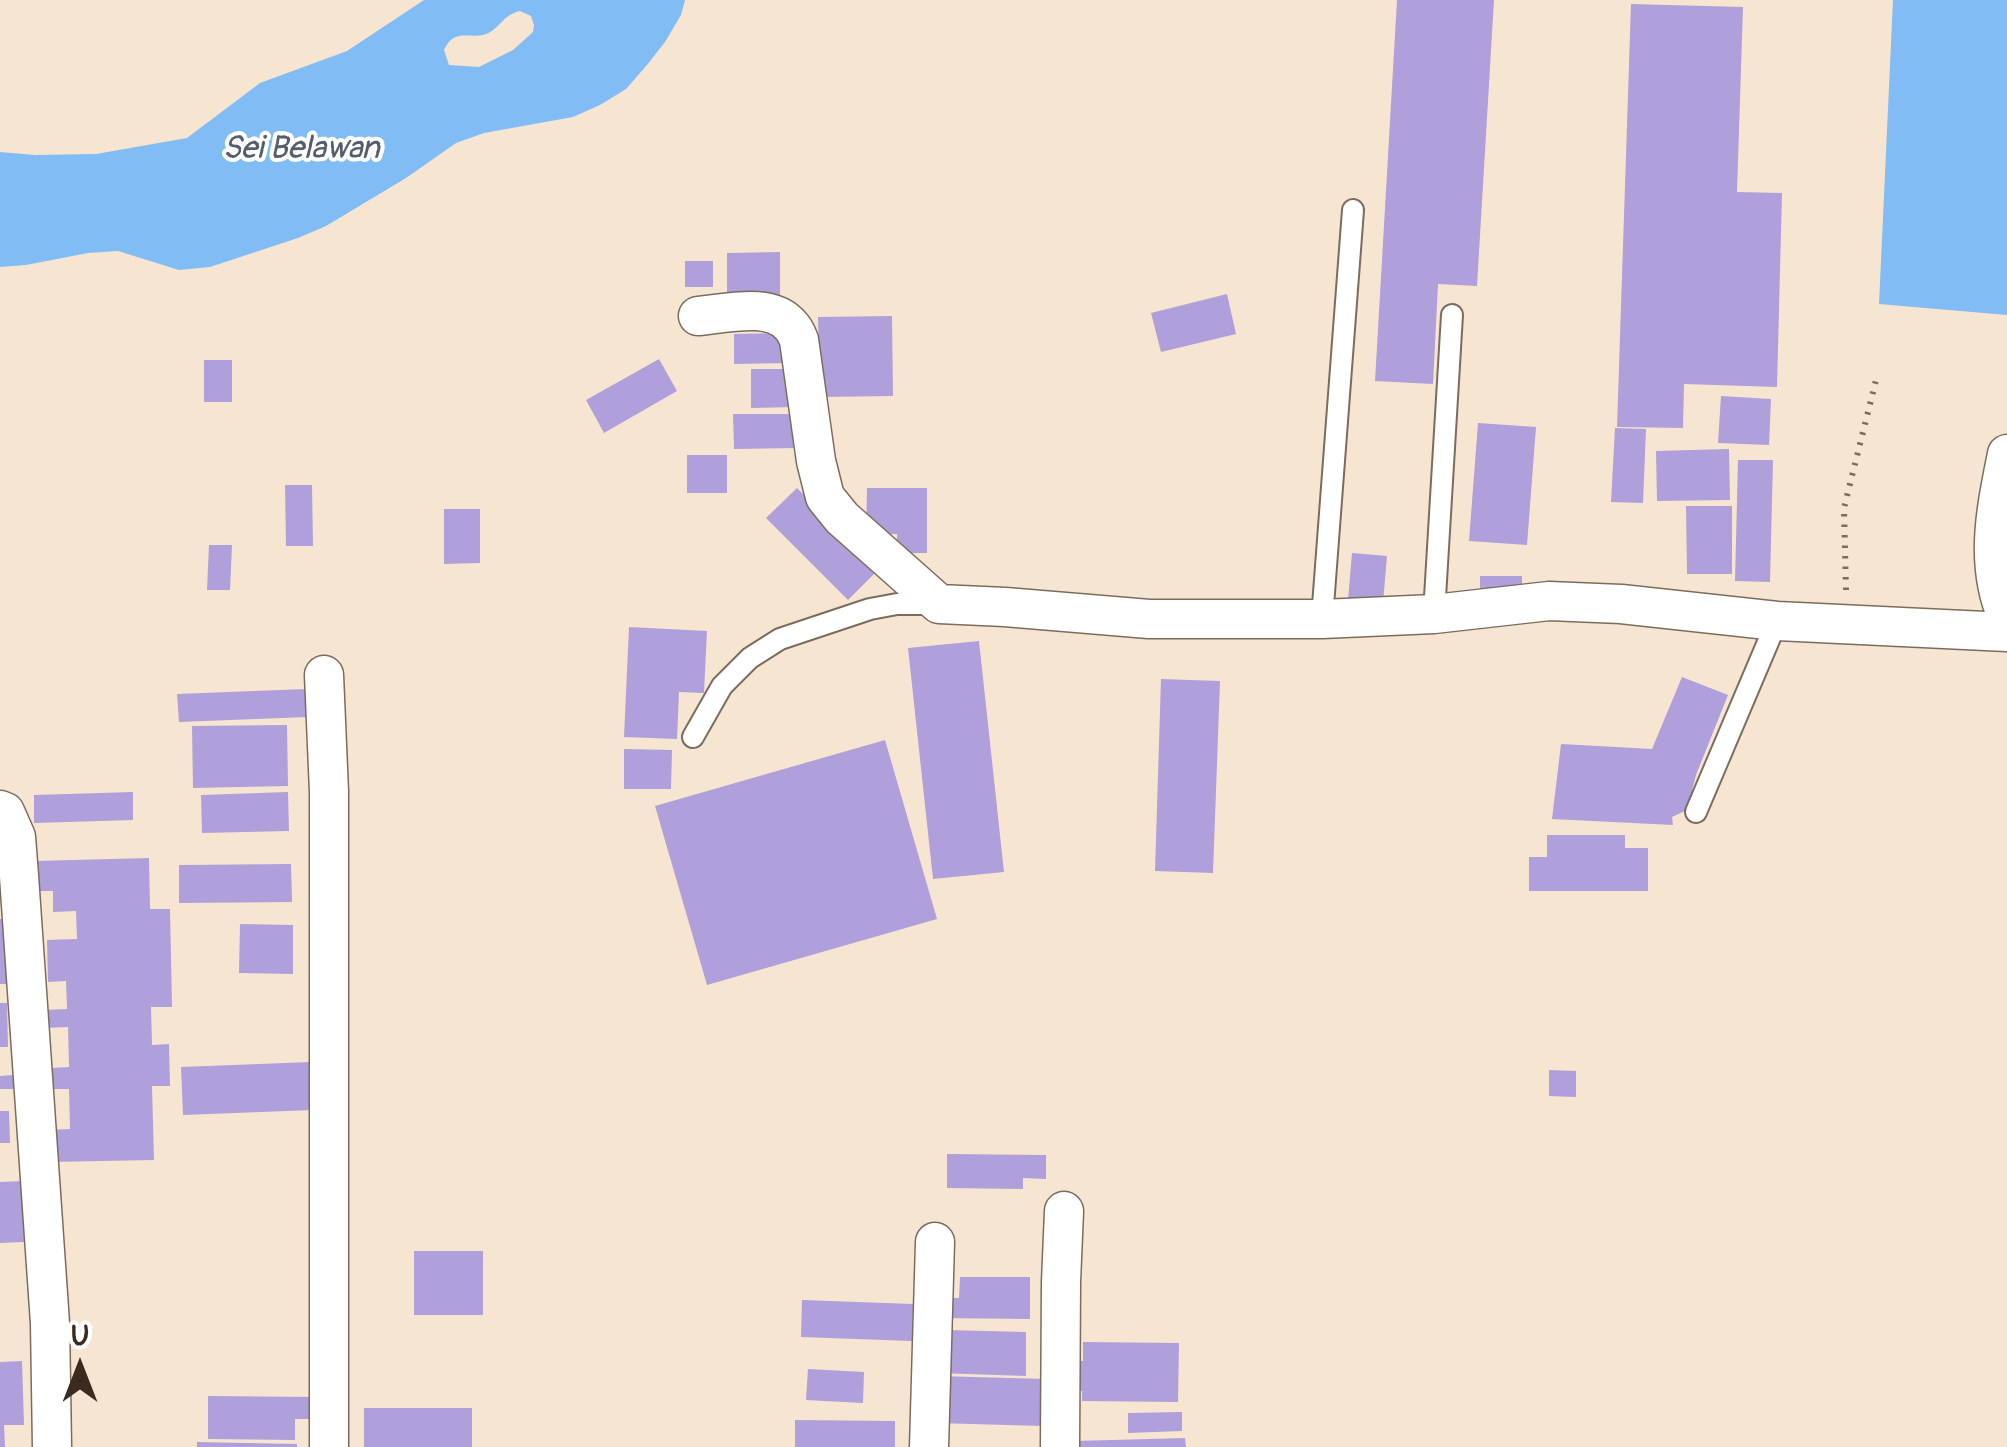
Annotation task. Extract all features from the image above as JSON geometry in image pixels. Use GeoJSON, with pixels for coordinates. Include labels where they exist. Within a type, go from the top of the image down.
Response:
{"type":"FeatureCollection","features":[{"type":"Feature","properties":{"kind":"street"},"geometry":{"type":"LineString","coordinates":[[698,316],[758,311],[777,314],[792,326],[799,340],[816,462],[825,497],[842,518],[939,604],[1149,618],[1322,618],[1434,614],[1549,601],[1622,604],[1776,622],[2007,632]]}},
{"type":"Feature","properties":{"kind":"street"},"geometry":{"type":"LineString","coordinates":[[2007,454],[1993,539],[1995,576],[2007,617]]}},
{"type":"Feature","properties":{"kind":"street"},"geometry":{"type":"LineString","coordinates":[[324,675],[329,792],[329,1447]]}},
{"type":"Feature","properties":{"kind":"street"},"geometry":{"type":"LineString","coordinates":[[0,810],[16,837],[20,876],[50,1323],[52,1447]]}},
{"type":"Feature","properties":{"kind":"street"},"geometry":{"type":"LineString","coordinates":[[1060,1447],[1064,1211]]}},
{"type":"Feature","properties":{"kind":"street"},"geometry":{"type":"LineString","coordinates":[[929,1447],[935,1242]]}},
{"type":"Feature","properties":{"kind":"lane"},"geometry":{"type":"LineString","coordinates":[[1322,618],[1353,210]]}},
{"type":"Feature","properties":{"kind":"lane"},"geometry":{"type":"LineString","coordinates":[[1434,614],[1452,315]]}},
{"type":"Feature","properties":{"kind":"lane"},"geometry":{"type":"LineString","coordinates":[[692,737],[722,686],[750,658],[780,639],[870,610],[898,604],[939,604]]}},
{"type":"Feature","properties":{"kind":"lane"},"geometry":{"type":"LineString","coordinates":[[1696,812],[1776,622]]}},
{"type":"Feature","properties":{"kind":"path"},"geometry":{"type":"LineString","coordinates":[[1848,626],[1844,508],[1876,380]]}},
{"type":"Feature","properties":{"kind":"water","name":"Sei Belawan"},"geometry":{"type":"Polygon","coordinates":[[[424,0],[685,0],[681,15],[647,65],[626,89],[600,105],[573,117],[484,133],[456,143],[406,178],[326,226],[298,238],[210,267],[179,270],[118,251],[0,267],[0,152],[96,154],[187,138],[260,83],[347,51],[424,0]],[[520,11],[486,34],[453,39],[444,50],[449,65],[479,67],[513,50],[533,32],[531,16],[520,11]]]}},
{"type":"Feature","properties":{"kind":"water"},"geometry":{"type":"Polygon","coordinates":[[[1893,0],[2007,0],[2007,315],[1879,304],[1893,0]]]}},
{"type":"Feature","properties":{"kind":"building"},"geometry":{"type":"Polygon","coordinates":[[[1397,0],[1494,0],[1477,286],[1438,284],[1433,384],[1375,381],[1397,0]]]}},
{"type":"Feature","properties":{"kind":"building"},"geometry":{"type":"Polygon","coordinates":[[[1631,4],[1743,7],[1737,192],[1782,193],[1777,387],[1684,384],[1683,428],[1617,427],[1631,4]]]}},
{"type":"Feature","properties":{"kind":"building"},"geometry":{"type":"Polygon","coordinates":[[[780,252],[780,301],[727,302],[727,253],[780,252]]]}},
{"type":"Feature","properties":{"kind":"building"},"geometry":{"type":"Polygon","coordinates":[[[685,261],[713,261],[713,287],[685,287],[685,261]]]}},
{"type":"Feature","properties":{"kind":"building"},"geometry":{"type":"Polygon","coordinates":[[[1227,294],[1236,334],[1161,352],[1151,313],[1227,294]]]}},
{"type":"Feature","properties":{"kind":"building"},"geometry":{"type":"Polygon","coordinates":[[[892,316],[893,396],[820,397],[818,317],[892,316]]]}},
{"type":"Feature","properties":{"kind":"building"},"geometry":{"type":"Polygon","coordinates":[[[788,333],[788,363],[734,364],[734,334],[788,333]]]}},
{"type":"Feature","properties":{"kind":"building"},"geometry":{"type":"Polygon","coordinates":[[[659,359],[677,391],[604,433],[586,400],[659,359]]]}},
{"type":"Feature","properties":{"kind":"building"},"geometry":{"type":"Polygon","coordinates":[[[204,360],[232,360],[232,402],[204,402],[204,360]]]}},
{"type":"Feature","properties":{"kind":"building"},"geometry":{"type":"Polygon","coordinates":[[[751,369],[796,369],[797,407],[751,408],[751,369]]]}},
{"type":"Feature","properties":{"kind":"building"},"geometry":{"type":"Polygon","coordinates":[[[1721,396],[1771,399],[1769,445],[1718,443],[1721,396]]]}},
{"type":"Feature","properties":{"kind":"building"},"geometry":{"type":"Polygon","coordinates":[[[733,414],[796,414],[796,448],[734,449],[733,414]]]}},
{"type":"Feature","properties":{"kind":"building"},"geometry":{"type":"Polygon","coordinates":[[[1478,423],[1536,427],[1527,545],[1469,541],[1478,423]]]}},
{"type":"Feature","properties":{"kind":"building"},"geometry":{"type":"Polygon","coordinates":[[[1615,428],[1646,429],[1643,503],[1611,502],[1615,428]]]}},
{"type":"Feature","properties":{"kind":"building"},"geometry":{"type":"Polygon","coordinates":[[[1729,449],[1730,500],[1657,501],[1656,451],[1729,449]]]}},
{"type":"Feature","properties":{"kind":"building"},"geometry":{"type":"Polygon","coordinates":[[[687,455],[727,455],[727,493],[687,493],[687,455]]]}},
{"type":"Feature","properties":{"kind":"building"},"geometry":{"type":"Polygon","coordinates":[[[1738,460],[1773,460],[1770,582],[1735,581],[1738,460]]]}},
{"type":"Feature","properties":{"kind":"building"},"geometry":{"type":"Polygon","coordinates":[[[285,485],[312,485],[313,546],[286,546],[285,485]]]}},
{"type":"Feature","properties":{"kind":"building"},"geometry":{"type":"Polygon","coordinates":[[[797,488],[878,570],[848,600],[766,518],[797,488]]]}},
{"type":"Feature","properties":{"kind":"building"},"geometry":{"type":"Polygon","coordinates":[[[867,488],[927,488],[927,553],[897,553],[897,534],[866,534],[867,488]]]}},
{"type":"Feature","properties":{"kind":"building"},"geometry":{"type":"Polygon","coordinates":[[[1686,506],[1732,506],[1732,574],[1687,574],[1686,506]]]}},
{"type":"Feature","properties":{"kind":"building"},"geometry":{"type":"Polygon","coordinates":[[[444,509],[480,509],[480,563],[444,564],[444,509]]]}},
{"type":"Feature","properties":{"kind":"building"},"geometry":{"type":"Polygon","coordinates":[[[209,545],[232,545],[230,590],[207,590],[209,545]]]}},
{"type":"Feature","properties":{"kind":"building"},"geometry":{"type":"Polygon","coordinates":[[[1352,553],[1387,556],[1383,603],[1348,600],[1352,553]]]}},
{"type":"Feature","properties":{"kind":"building"},"geometry":{"type":"Polygon","coordinates":[[[1480,576],[1522,576],[1522,600],[1480,600],[1480,576]]]}},
{"type":"Feature","properties":{"kind":"building"},"geometry":{"type":"Polygon","coordinates":[[[629,627],[707,631],[704,693],[679,692],[677,739],[624,737],[629,627]]]}},
{"type":"Feature","properties":{"kind":"building"},"geometry":{"type":"Polygon","coordinates":[[[979,641],[1004,872],[933,879],[908,648],[979,641]]]}},
{"type":"Feature","properties":{"kind":"building"},"geometry":{"type":"Polygon","coordinates":[[[1682,677],[1728,695],[1696,775],[1687,810],[1672,817],[1673,825],[1552,819],[1561,744],[1652,749],[1682,677]]]}},
{"type":"Feature","properties":{"kind":"building"},"geometry":{"type":"Polygon","coordinates":[[[1161,679],[1220,681],[1213,873],[1155,871],[1161,679]]]}},
{"type":"Feature","properties":{"kind":"building"},"geometry":{"type":"Polygon","coordinates":[[[306,689],[307,717],[179,722],[177,694],[306,689]]]}},
{"type":"Feature","properties":{"kind":"building"},"geometry":{"type":"Polygon","coordinates":[[[287,725],[288,786],[193,788],[192,726],[287,725]]]}},
{"type":"Feature","properties":{"kind":"building"},"geometry":{"type":"Polygon","coordinates":[[[885,740],[937,919],[707,985],[655,806],[885,740]]]}},
{"type":"Feature","properties":{"kind":"building"},"geometry":{"type":"Polygon","coordinates":[[[624,749],[672,750],[671,789],[624,789],[624,749]]]}},
{"type":"Feature","properties":{"kind":"building"},"geometry":{"type":"Polygon","coordinates":[[[133,792],[133,820],[34,823],[34,795],[133,792]]]}},
{"type":"Feature","properties":{"kind":"building"},"geometry":{"type":"Polygon","coordinates":[[[288,792],[289,831],[202,833],[201,795],[288,792]]]}},
{"type":"Feature","properties":{"kind":"building"},"geometry":{"type":"Polygon","coordinates":[[[1547,835],[1625,835],[1625,848],[1648,848],[1648,891],[1529,891],[1529,857],[1547,857],[1547,835]]]}},
{"type":"Feature","properties":{"kind":"building"},"geometry":{"type":"Polygon","coordinates":[[[149,858],[150,909],[170,909],[172,1007],[151,1007],[152,1045],[169,1044],[170,1086],[152,1086],[154,1160],[49,1162],[48,1130],[70,1129],[69,1089],[52,1089],[51,1068],[69,1067],[68,1027],[44,1028],[44,1010],[67,1009],[66,981],[48,982],[47,940],[77,939],[76,911],[53,912],[53,891],[36,891],[35,861],[149,858]]]}},
{"type":"Feature","properties":{"kind":"building"},"geometry":{"type":"Polygon","coordinates":[[[291,864],[292,902],[179,903],[179,865],[291,864]]]}},
{"type":"Feature","properties":{"kind":"building"},"geometry":{"type":"Polygon","coordinates":[[[0,919],[6,919],[7,984],[0,984],[0,919]]]}},
{"type":"Feature","properties":{"kind":"building"},"geometry":{"type":"Polygon","coordinates":[[[240,924],[293,925],[293,974],[239,973],[240,924]]]}},
{"type":"Feature","properties":{"kind":"building"},"geometry":{"type":"Polygon","coordinates":[[[0,1003],[7,1003],[8,1047],[0,1047],[0,1003]]]}},
{"type":"Feature","properties":{"kind":"building"},"geometry":{"type":"Polygon","coordinates":[[[311,1062],[313,1110],[183,1115],[181,1067],[311,1062]]]}},
{"type":"Feature","properties":{"kind":"building"},"geometry":{"type":"Polygon","coordinates":[[[1549,1070],[1576,1071],[1576,1097],[1549,1096],[1549,1070]]]}},
{"type":"Feature","properties":{"kind":"building"},"geometry":{"type":"Polygon","coordinates":[[[13,1075],[14,1089],[0,1089],[0,1076],[13,1075]]]}},
{"type":"Feature","properties":{"kind":"building"},"geometry":{"type":"Polygon","coordinates":[[[0,1111],[9,1111],[10,1143],[0,1143],[0,1111]]]}},
{"type":"Feature","properties":{"kind":"building"},"geometry":{"type":"Polygon","coordinates":[[[947,1154],[1046,1155],[1046,1179],[1023,1178],[1023,1189],[947,1188],[947,1154]]]}},
{"type":"Feature","properties":{"kind":"building"},"geometry":{"type":"Polygon","coordinates":[[[23,1181],[24,1242],[0,1243],[0,1182],[23,1181]]]}},
{"type":"Feature","properties":{"kind":"building"},"geometry":{"type":"Polygon","coordinates":[[[414,1251],[483,1251],[483,1315],[414,1315],[414,1251]]]}},
{"type":"Feature","properties":{"kind":"building"},"geometry":{"type":"Polygon","coordinates":[[[960,1277],[1030,1277],[1030,1319],[938,1318],[938,1298],[959,1298],[960,1277]]]}},
{"type":"Feature","properties":{"kind":"building"},"geometry":{"type":"Polygon","coordinates":[[[802,1300],[913,1304],[912,1341],[801,1337],[802,1300]]]}},
{"type":"Feature","properties":{"kind":"building"},"geometry":{"type":"Polygon","coordinates":[[[946,1330],[1026,1332],[1026,1376],[938,1373],[946,1330]]]}},
{"type":"Feature","properties":{"kind":"building"},"geometry":{"type":"Polygon","coordinates":[[[1083,1342],[1179,1343],[1178,1402],[1082,1401],[1082,1391],[1074,1390],[1074,1361],[1083,1361],[1083,1342]]]}},
{"type":"Feature","properties":{"kind":"building"},"geometry":{"type":"Polygon","coordinates":[[[22,1361],[24,1425],[4,1425],[5,1447],[0,1447],[0,1362],[22,1361]]]}},
{"type":"Feature","properties":{"kind":"building"},"geometry":{"type":"Polygon","coordinates":[[[808,1369],[864,1372],[863,1403],[806,1400],[808,1369]]]}},
{"type":"Feature","properties":{"kind":"building"},"geometry":{"type":"Polygon","coordinates":[[[938,1376],[1045,1379],[1043,1426],[936,1423],[938,1376]]]}},
{"type":"Feature","properties":{"kind":"building"},"geometry":{"type":"Polygon","coordinates":[[[208,1396],[317,1397],[317,1419],[295,1419],[295,1440],[208,1439],[208,1396]]]}},
{"type":"Feature","properties":{"kind":"building"},"geometry":{"type":"Polygon","coordinates":[[[364,1408],[472,1408],[472,1447],[364,1447],[364,1408]]]}},
{"type":"Feature","properties":{"kind":"building"},"geometry":{"type":"Polygon","coordinates":[[[1182,1412],[1182,1431],[1128,1433],[1128,1413],[1182,1412]]]}},
{"type":"Feature","properties":{"kind":"building"},"geometry":{"type":"Polygon","coordinates":[[[795,1420],[895,1421],[895,1447],[795,1447],[795,1420]]]}},
{"type":"Feature","properties":{"kind":"building"},"geometry":{"type":"Polygon","coordinates":[[[1185,1438],[1186,1447],[1075,1447],[1075,1441],[1185,1438]]]}},
{"type":"Feature","properties":{"kind":"building"},"geometry":{"type":"Polygon","coordinates":[[[197,1442],[297,1444],[297,1447],[197,1447],[197,1442]]]}}]}
